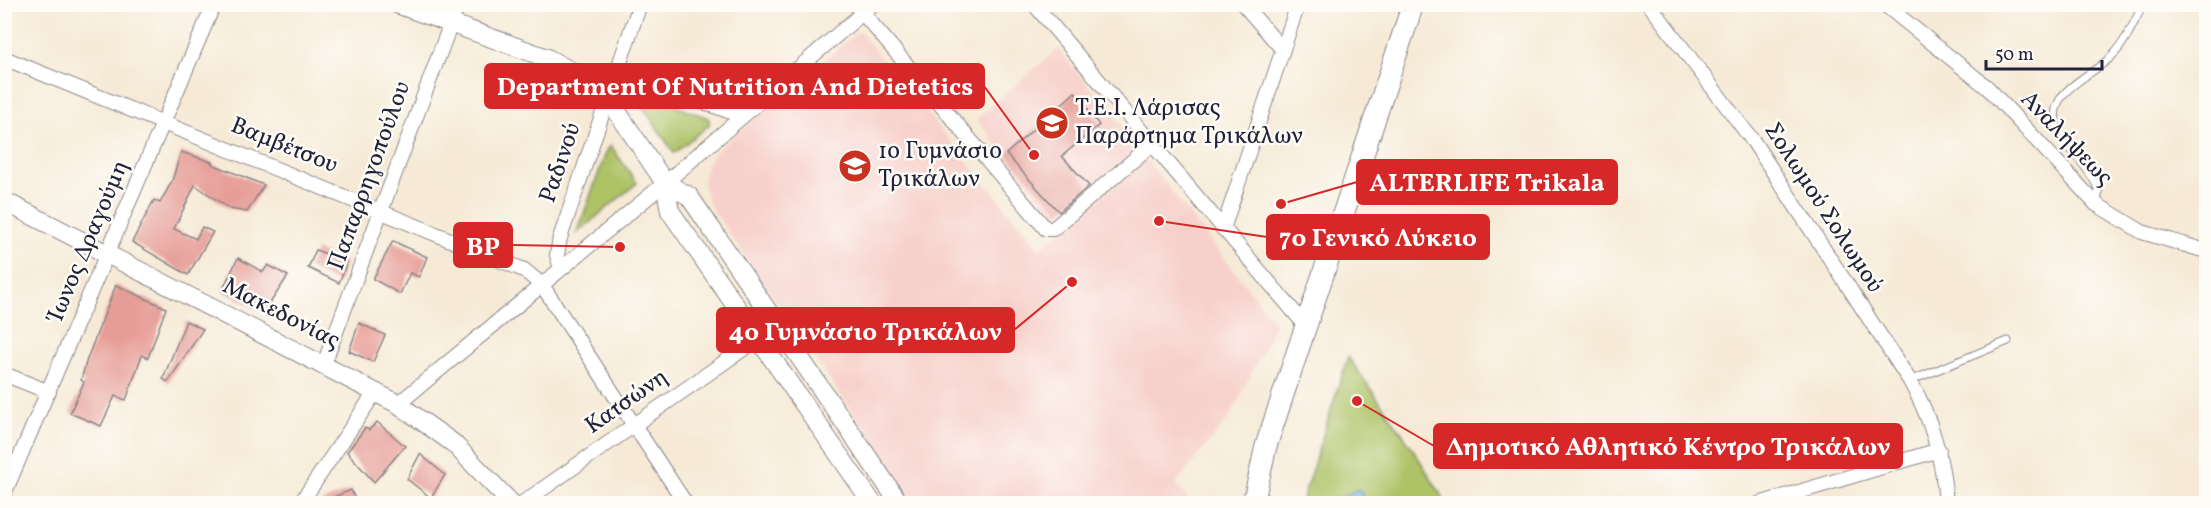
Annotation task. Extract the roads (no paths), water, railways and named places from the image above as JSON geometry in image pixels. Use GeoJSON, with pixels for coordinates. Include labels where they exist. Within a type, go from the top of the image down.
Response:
{"type":"FeatureCollection","features":[{"type":"Feature","properties":{"kind":"main road"},"geometry":{"type":"LineString","coordinates":[[397,4],[568,67],[589,81],[607,99],[665,183],[670,211],[873,504]]}},
{"type":"Feature","properties":{"kind":"main road"},"geometry":{"type":"LineString","coordinates":[[1240,504],[1266,446],[1413,4]]}},
{"type":"Feature","properties":{"kind":"main road"},"geometry":{"type":"LineString","coordinates":[[665,183],[688,196],[900,504]]}},
{"type":"Feature","properties":{"kind":"main road","name":"Μακεδονίας"},"geometry":{"type":"LineString","coordinates":[[4,201],[109,253],[398,404],[440,432],[467,455],[512,504]]}},
{"type":"Feature","properties":{"kind":"main road"},"geometry":{"type":"LineString","coordinates":[[1253,504],[1266,446]]}},
{"type":"Feature","properties":{"kind":"street","name":"Ίωνος Δραγούμη"},"geometry":{"type":"LineString","coordinates":[[4,494],[214,4]]}},
{"type":"Feature","properties":{"kind":"street","name":"Παπαρρηγοπούλου"},"geometry":{"type":"LineString","coordinates":[[324,364],[458,4]]}},
{"type":"Feature","properties":{"kind":"street","name":"Ραδινού"},"geometry":{"type":"LineString","coordinates":[[561,269],[557,255],[560,238],[640,4]]}},
{"type":"Feature","properties":{"kind":"street"},"geometry":{"type":"LineString","coordinates":[[1034,4],[1151,146],[1306,326]]}},
{"type":"Feature","properties":{"kind":"street"},"geometry":{"type":"LineString","coordinates":[[1243,4],[1283,50]]}},
{"type":"Feature","properties":{"kind":"street"},"geometry":{"type":"LineString","coordinates":[[1223,230],[1298,4]]}},
{"type":"Feature","properties":{"kind":"street","name":"Σολωμού Σολωμού"},"geometry":{"type":"LineString","coordinates":[[1648,4],[1753,141],[1910,381],[1925,410],[1939,450],[1946,504]]}},
{"type":"Feature","properties":{"kind":"street","name":"Αναλήψεως"},"geometry":{"type":"LineString","coordinates":[[1884,4],[1988,88],[2096,204],[2142,232],[2206,251]]}},
{"type":"Feature","properties":{"kind":"street"},"geometry":{"type":"LineString","coordinates":[[398,404],[665,183],[864,7],[1046,229],[1053,229],[1151,146]]}},
{"type":"Feature","properties":{"kind":"street","name":"Βαμβέτσου"},"geometry":{"type":"LineString","coordinates":[[4,58],[514,264],[542,285],[686,504]]}},
{"type":"Feature","properties":{"kind":"street"},"geometry":{"type":"LineString","coordinates":[[617,71],[742,116]]}},
{"type":"Feature","properties":{"kind":"street","name":"Κατσώνη"},"geometry":{"type":"LineString","coordinates":[[521,504],[759,338]]}},
{"type":"Feature","properties":{"kind":"street"},"geometry":{"type":"LineString","coordinates":[[4,374],[49,392]]}},
{"type":"Feature","properties":{"kind":"street"},"geometry":{"type":"LineString","coordinates":[[300,504],[376,392]]}},
{"type":"Feature","properties":{"kind":"street"},"geometry":{"type":"LineString","coordinates":[[1759,504],[1939,450]]}},
{"type":"Feature","properties":{"kind":"lane"},"geometry":{"type":"LineString","coordinates":[[2096,204],[2099,192],[2097,184],[2059,132],[2055,118],[2056,105],[2074,84],[2112,57],[2140,11]]}},
{"type":"Feature","properties":{"kind":"lane"},"geometry":{"type":"LineString","coordinates":[[1910,381],[2008,341]]}},
{"type":"Feature","properties":{"kind":"water"},"geometry":{"type":"Polygon","coordinates":[[[1359,489],[1366,503],[1329,503],[1359,489]]]}},
{"type":"Feature","properties":{"kind":"place","name":"Τ.Ε.Ι. Λάρισας Παράρτημα Τρικάλων"},"geometry":{"type":"Point","coordinates":[1052,123]}},
{"type":"Feature","properties":{"kind":"place","name":"Department Of Nutrition And Dietetics"},"geometry":{"type":"Point","coordinates":[1034,155]}},
{"type":"Feature","properties":{"kind":"place","name":"1ο Γυμνάσιο Τρικάλων"},"geometry":{"type":"Point","coordinates":[855,166]}},
{"type":"Feature","properties":{"kind":"place","name":"ALTERLIFE Trikala"},"geometry":{"type":"Point","coordinates":[1281,204]}},
{"type":"Feature","properties":{"kind":"place","name":"7ο Γενικό Λύκειο"},"geometry":{"type":"Point","coordinates":[1159,221]}},
{"type":"Feature","properties":{"kind":"place","name":"BP"},"geometry":{"type":"Point","coordinates":[620,247]}},
{"type":"Feature","properties":{"kind":"place","name":"4ο Γυμνάσιο Τρικάλων"},"geometry":{"type":"Point","coordinates":[1072,282]}},
{"type":"Feature","properties":{"kind":"place","name":"Δημοτικό Αθλητικό Κέντρο Τρικάλων"},"geometry":{"type":"Point","coordinates":[1357,401]}}]}
